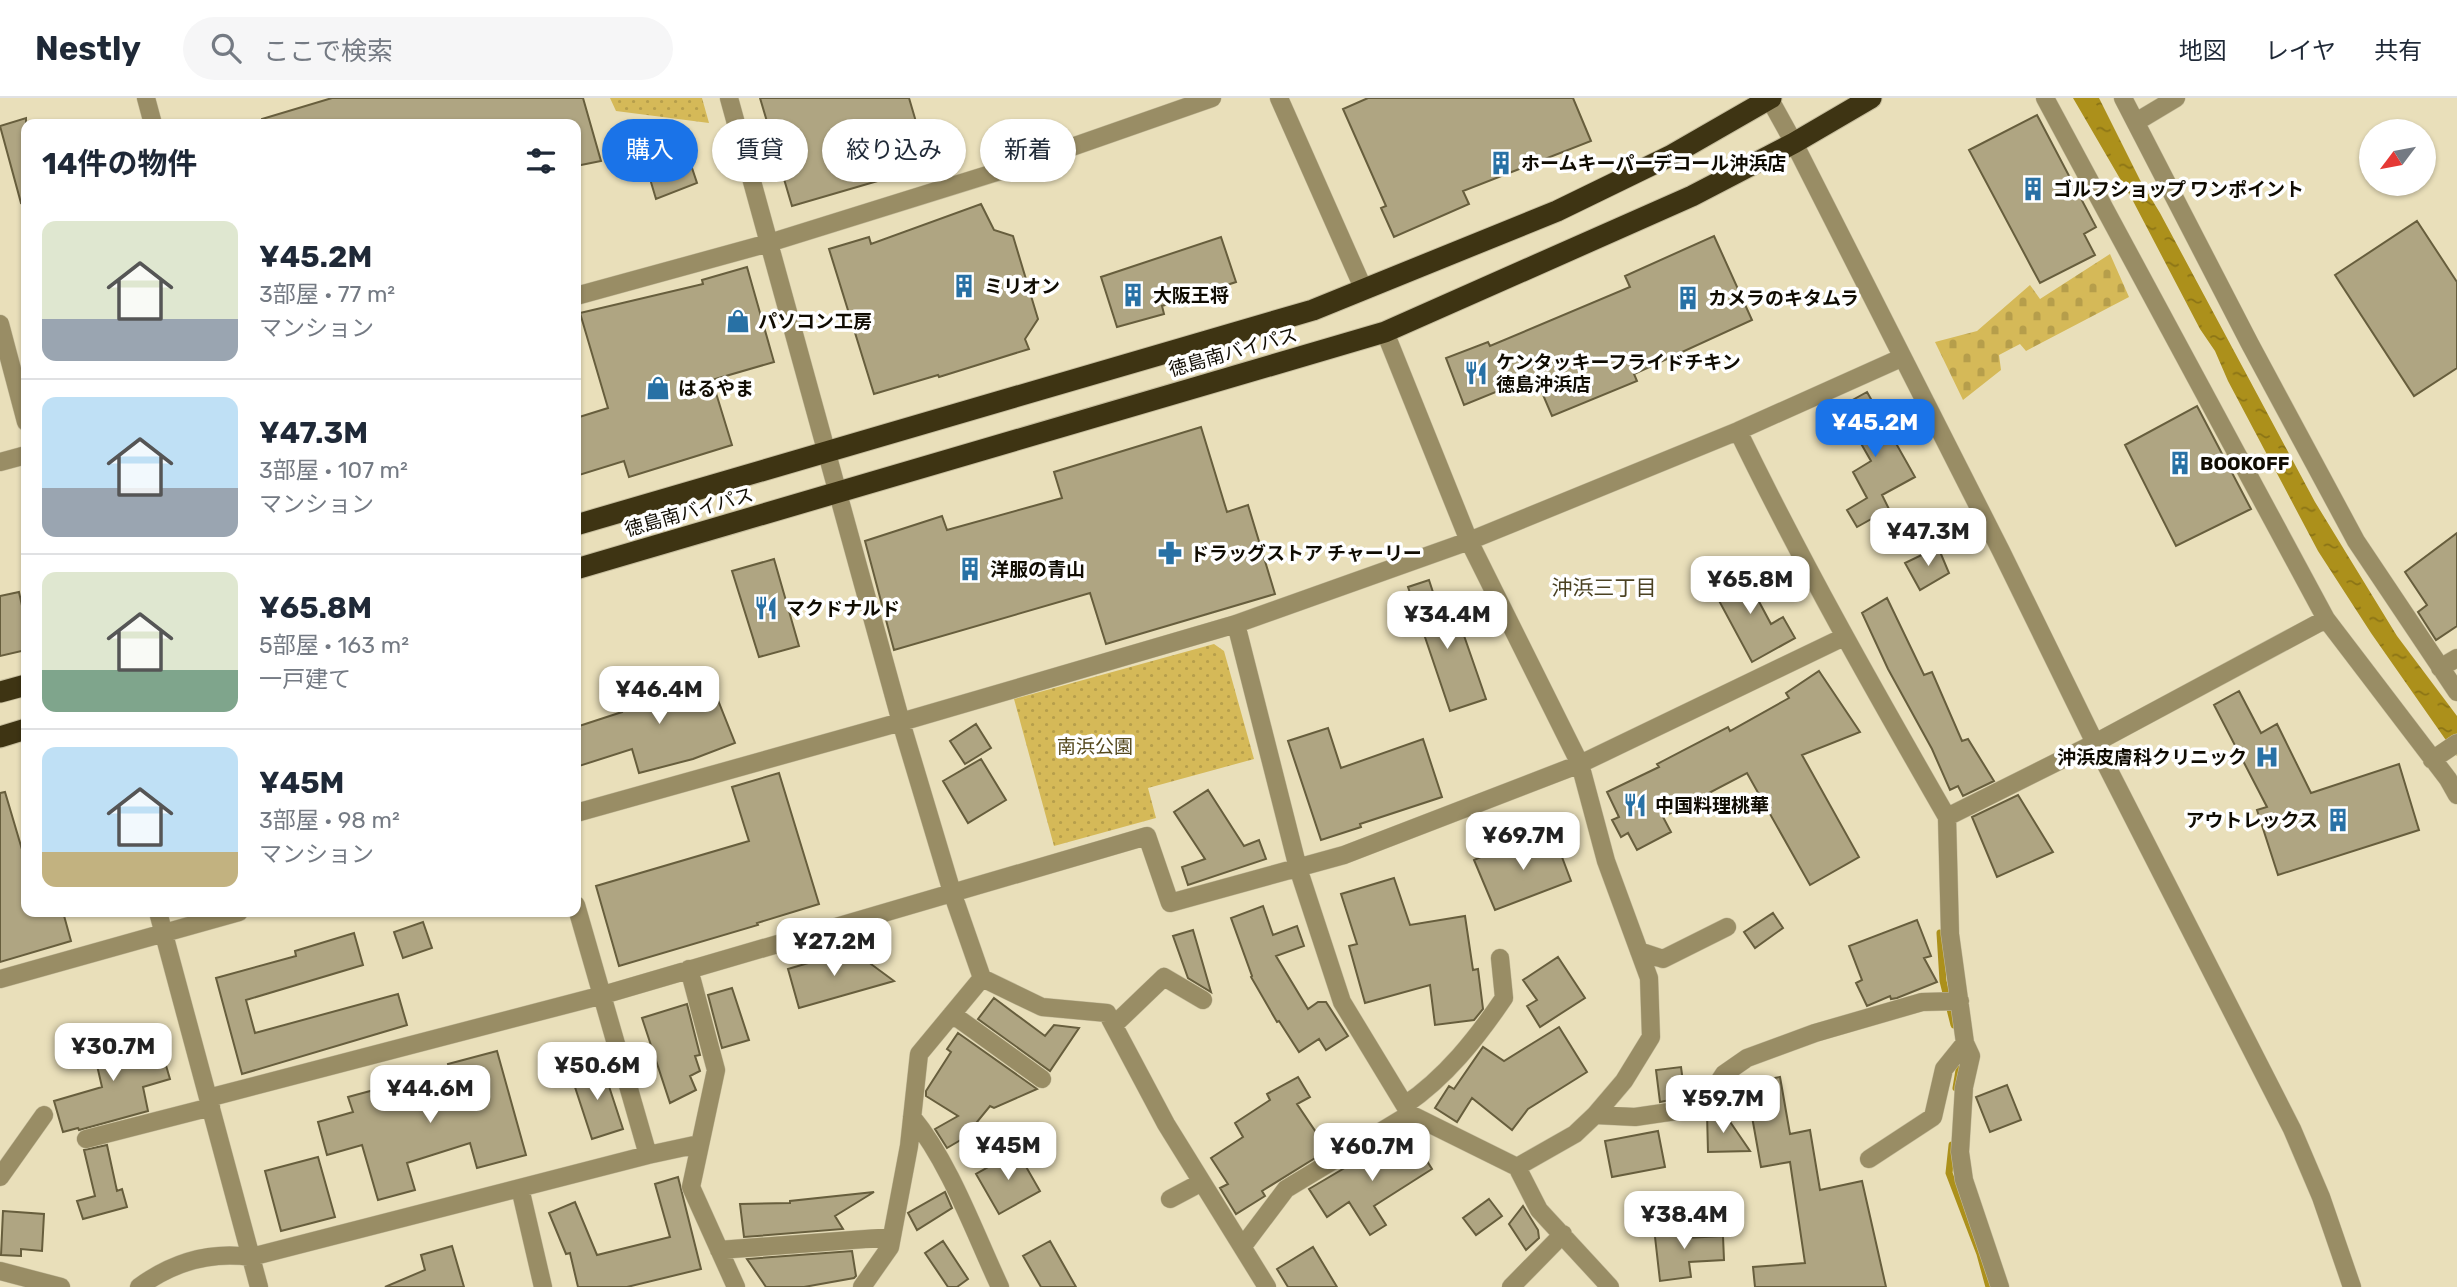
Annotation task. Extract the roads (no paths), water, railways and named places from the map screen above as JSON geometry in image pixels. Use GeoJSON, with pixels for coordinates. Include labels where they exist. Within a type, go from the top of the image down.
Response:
{"type":"FeatureCollection","features":[{"type":"Feature","properties":{"kind":"highway","name":"徳島南バイパス"},"geometry":{"type":"LineString","coordinates":[[581,524],[1313,310],[1557,211],[1670,156],[1770,98]]}},
{"type":"Feature","properties":{"kind":"highway","name":"徳島南バイパス"},"geometry":{"type":"LineString","coordinates":[[581,568],[1385,332],[1692,196],[1794,143],[1871,98]]}},
{"type":"Feature","properties":{"kind":"highway"},"geometry":{"type":"LineString","coordinates":[[0,692],[21,686]]}},
{"type":"Feature","properties":{"kind":"highway"},"geometry":{"type":"LineString","coordinates":[[0,737],[21,731]]}},
{"type":"Feature","properties":{"kind":"street"},"geometry":{"type":"LineString","coordinates":[[146,98],[152,119]]}},
{"type":"Feature","properties":{"kind":"street"},"geometry":{"type":"LineString","coordinates":[[729,98],[901,722],[952,892],[982,978],[1042,1007],[1107,1013],[1166,1124],[1267,1287]]}},
{"type":"Feature","properties":{"kind":"street"},"geometry":{"type":"LineString","coordinates":[[581,295],[768,243],[1029,162],[1212,98]]}},
{"type":"Feature","properties":{"kind":"street"},"geometry":{"type":"LineString","coordinates":[[1279,98],[1364,290]]}},
{"type":"Feature","properties":{"kind":"street"},"geometry":{"type":"LineString","coordinates":[[1770,98],[2292,1129],[2321,1197],[2352,1287]]}},
{"type":"Feature","properties":{"kind":"street"},"geometry":{"type":"LineString","coordinates":[[2045,98],[2326,619],[2457,795]]}},
{"type":"Feature","properties":{"kind":"street"},"geometry":{"type":"LineString","coordinates":[[2123,98],[2250,344],[2356,541],[2457,692]]}},
{"type":"Feature","properties":{"kind":"street"},"geometry":{"type":"LineString","coordinates":[[2136,122],[2176,98]]}},
{"type":"Feature","properties":{"kind":"street"},"geometry":{"type":"LineString","coordinates":[[0,324],[21,403]]}},
{"type":"Feature","properties":{"kind":"street"},"geometry":{"type":"LineString","coordinates":[[1385,332],[1469,541],[1580,764],[1606,861],[1649,978],[1651,1037],[1624,1080],[1575,1134],[1517,1167]]}},
{"type":"Feature","properties":{"kind":"street"},"geometry":{"type":"LineString","coordinates":[[581,812],[1236,624],[1469,541],[1738,431],[1901,358]]}},
{"type":"Feature","properties":{"kind":"street"},"geometry":{"type":"LineString","coordinates":[[1738,431],[1844,637],[1947,817],[1950,934],[1965,1043],[1971,1056],[1964,1087],[1960,1152],[1964,1180],[2000,1287]]}},
{"type":"Feature","properties":{"kind":"street"},"geometry":{"type":"LineString","coordinates":[[0,462],[21,456]]}},
{"type":"Feature","properties":{"kind":"street"},"geometry":{"type":"LineString","coordinates":[[1947,817],[2095,743],[2326,619]]}},
{"type":"Feature","properties":{"kind":"street"},"geometry":{"type":"LineString","coordinates":[[1236,624],[1298,868],[1342,1002],[1408,1110],[1517,1167],[1539,1210],[1610,1287]]}},
{"type":"Feature","properties":{"kind":"street"},"geometry":{"type":"LineString","coordinates":[[86,1139],[209,1102],[603,995],[1147,836],[1170,903],[1344,855],[1580,764],[1844,637]]}},
{"type":"Feature","properties":{"kind":"street"},"geometry":{"type":"LineString","coordinates":[[2440,668],[2457,658]]}},
{"type":"Feature","properties":{"kind":"street"},"geometry":{"type":"LineString","coordinates":[[2432,760],[2457,743]]}},
{"type":"Feature","properties":{"kind":"street"},"geometry":{"type":"LineString","coordinates":[[159,917],[259,1287]]}},
{"type":"Feature","properties":{"kind":"street"},"geometry":{"type":"LineString","coordinates":[[0,979],[222,917]]}},
{"type":"Feature","properties":{"kind":"street"},"geometry":{"type":"LineString","coordinates":[[580,917],[648,1154]]}},
{"type":"Feature","properties":{"kind":"street"},"geometry":{"type":"LineString","coordinates":[[1640,951],[1663,959],[1727,927]]}},
{"type":"Feature","properties":{"kind":"street"},"geometry":{"type":"LineString","coordinates":[[1242,1246],[1286,1189],[1408,1110],[1475,1041],[1504,998],[1500,958]]}},
{"type":"Feature","properties":{"kind":"street"},"geometry":{"type":"LineString","coordinates":[[689,970],[716,1070],[691,1187],[736,1287]]}},
{"type":"Feature","properties":{"kind":"street"},"geometry":{"type":"LineString","coordinates":[[1114,1025],[1164,977],[1203,1000]]}},
{"type":"Feature","properties":{"kind":"street"},"geometry":{"type":"LineString","coordinates":[[862,1287],[890,1247],[909,1146],[919,1054],[982,978]]}},
{"type":"Feature","properties":{"kind":"street"},"geometry":{"type":"LineString","coordinates":[[1595,1115],[1635,1117],[1683,1110],[1707,1100],[1724,1074],[1747,1058],[1815,1032],[1922,1002],[1959,1001]]}},
{"type":"Feature","properties":{"kind":"street"},"geometry":{"type":"LineString","coordinates":[[952,1014],[1042,1079]]}},
{"type":"Feature","properties":{"kind":"street"},"geometry":{"type":"LineString","coordinates":[[1869,1159],[1933,1117],[1944,1069],[1965,1043]]}},
{"type":"Feature","properties":{"kind":"street"},"geometry":{"type":"LineString","coordinates":[[1,1167],[44,1115]]}},
{"type":"Feature","properties":{"kind":"street"},"geometry":{"type":"LineString","coordinates":[[912,1118],[923,1130],[945,1169],[1000,1287]]}},
{"type":"Feature","properties":{"kind":"street"},"geometry":{"type":"LineString","coordinates":[[139,1287],[162,1271],[195,1260],[225,1254],[251,1257],[648,1154],[699,1144]]}},
{"type":"Feature","properties":{"kind":"street"},"geometry":{"type":"LineString","coordinates":[[1170,1199],[1202,1182]]}},
{"type":"Feature","properties":{"kind":"street"},"geometry":{"type":"LineString","coordinates":[[520,1188],[543,1287]]}},
{"type":"Feature","properties":{"kind":"street"},"geometry":{"type":"LineString","coordinates":[[1511,1287],[1563,1234]]}},
{"type":"Feature","properties":{"kind":"street"},"geometry":{"type":"LineString","coordinates":[[719,1250],[892,1237]]}},
{"type":"Feature","properties":{"kind":"street"},"geometry":{"type":"LineString","coordinates":[[0,1271],[61,1287]]}},
{"type":"Feature","properties":{"kind":"water"},"geometry":{"type":"Polygon","coordinates":[[[2073,98],[2099,98],[2140,180],[2315,502],[2397,636],[2457,716],[2457,756],[2371,633],[2318,551],[2228,381],[2215,351],[2200,329],[2133,201],[2073,98]]]}},
{"type":"Feature","properties":{"kind":"waterway"},"geometry":{"type":"LineString","coordinates":[[1940,933],[1943,981],[1954,1025]]}},
{"type":"Feature","properties":{"kind":"waterway"},"geometry":{"type":"LineString","coordinates":[[1956,1088],[1959,1070],[1957,1058]]}},
{"type":"Feature","properties":{"kind":"waterway"},"geometry":{"type":"LineString","coordinates":[[1952,1145],[1949,1173],[1980,1254],[1989,1287]]}},
{"type":"Feature","properties":{"kind":"place","name":"ホームキーパーデコール沖浜店"},"geometry":{"type":"Point","coordinates":[1501,163]}},
{"type":"Feature","properties":{"kind":"place","name":"ゴルフショップ ワンポイント"},"geometry":{"type":"Point","coordinates":[2033,189]}},
{"type":"Feature","properties":{"kind":"place","name":"ミリオン"},"geometry":{"type":"Point","coordinates":[964,286]}},
{"type":"Feature","properties":{"kind":"place","name":"大阪王将"},"geometry":{"type":"Point","coordinates":[1133,295]}},
{"type":"Feature","properties":{"kind":"place","name":"カメラのキタムラ"},"geometry":{"type":"Point","coordinates":[1688,298]}},
{"type":"Feature","properties":{"kind":"place","name":"パソコン工房"},"geometry":{"type":"Point","coordinates":[738,321]}},
{"type":"Feature","properties":{"kind":"place","name":"ケンタッキーフライドチキン 徳島沖浜店"},"geometry":{"type":"Point","coordinates":[1476,373]}},
{"type":"Feature","properties":{"kind":"place","name":"はるやま"},"geometry":{"type":"Point","coordinates":[658,388]}},
{"type":"Feature","properties":{"kind":"place","name":"BOOKOFF"},"geometry":{"type":"Point","coordinates":[2180,463]}},
{"type":"Feature","properties":{"kind":"place","name":"ドラッグストア チャーリー"},"geometry":{"type":"Point","coordinates":[1170,553]}},
{"type":"Feature","properties":{"kind":"place","name":"洋服の青山"},"geometry":{"type":"Point","coordinates":[970,569]}},
{"type":"Feature","properties":{"kind":"place","name":"マクドナルド"},"geometry":{"type":"Point","coordinates":[766,608]}},
{"type":"Feature","properties":{"kind":"place","name":"沖浜皮膚科クリニック"},"geometry":{"type":"Point","coordinates":[2267,757]}},
{"type":"Feature","properties":{"kind":"place","name":"中国料理桃華"},"geometry":{"type":"Point","coordinates":[1635,805]}},
{"type":"Feature","properties":{"kind":"place","name":"アウトレックス"},"geometry":{"type":"Point","coordinates":[2338,820]}},
{"type":"Feature","properties":{"kind":"district","name":"沖浜三丁目"},"geometry":{"type":"Point","coordinates":[1604,587]}},
{"type":"Feature","properties":{"kind":"park label","name":"南浜公園"},"geometry":{"type":"Point","coordinates":[1095,746]}}]}
